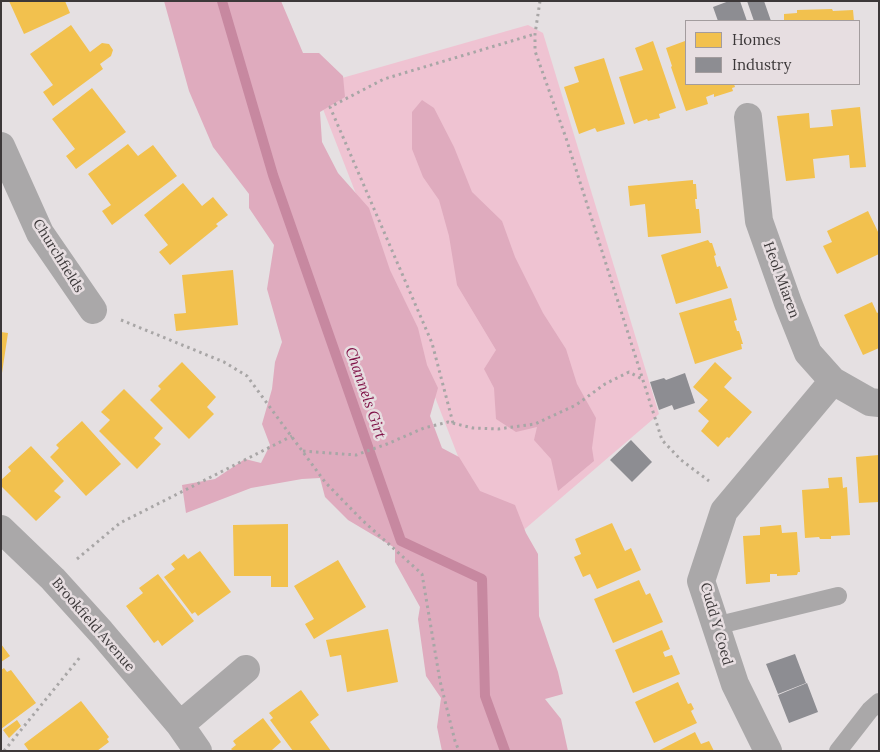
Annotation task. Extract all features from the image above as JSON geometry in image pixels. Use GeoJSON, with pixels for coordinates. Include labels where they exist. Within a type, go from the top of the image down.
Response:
{"type":"FeatureCollection","features":[{"type":"Feature","properties":{"kind":"street","name":"Heol Miaren"},"geometry":{"type":"LineString","coordinates":[[748,117],[759,221],[808,353],[832,381],[870,402],[879,403]]}},
{"type":"Feature","properties":{"kind":"street","name":"Churchfields"},"geometry":{"type":"LineString","coordinates":[[1,146],[40,232],[93,310]]}},
{"type":"Feature","properties":{"kind":"street","name":"Cudd Y Coed"},"geometry":{"type":"LineString","coordinates":[[768,751],[734,684],[701,581],[724,511],[832,381]]}},
{"type":"Feature","properties":{"kind":"street","name":"Brookfield Avenue"},"geometry":{"type":"LineString","coordinates":[[1,529],[54,579],[180,725],[198,751]]}},
{"type":"Feature","properties":{"kind":"street"},"geometry":{"type":"LineString","coordinates":[[180,725],[246,669]]}},
{"type":"Feature","properties":{"kind":"lane"},"geometry":{"type":"LineString","coordinates":[[715,626],[838,596]]}},
{"type":"Feature","properties":{"kind":"lane"},"geometry":{"type":"LineString","coordinates":[[838,751],[870,710],[879,702]]}},
{"type":"Feature","properties":{"kind":"path"},"geometry":{"type":"LineString","coordinates":[[540,1],[535,34],[535,51],[566,138],[662,440],[681,460],[734,498]]}},
{"type":"Feature","properties":{"kind":"path"},"geometry":{"type":"LineString","coordinates":[[453,424],[432,343],[330,107],[384,79],[535,34]]}},
{"type":"Feature","properties":{"kind":"path"},"geometry":{"type":"LineString","coordinates":[[93,310],[224,362],[247,376],[325,482],[362,520],[422,574],[440,681],[459,751]]}},
{"type":"Feature","properties":{"kind":"path"},"geometry":{"type":"LineString","coordinates":[[302,451],[356,455],[424,428],[448,422],[473,428],[498,429],[535,424],[576,405],[604,384],[629,372],[642,380]]}},
{"type":"Feature","properties":{"kind":"path"},"geometry":{"type":"LineString","coordinates":[[54,579],[120,523],[292,436]]}},
{"type":"Feature","properties":{"kind":"path"},"geometry":{"type":"LineString","coordinates":[[4,751],[101,632]]}},
{"type":"Feature","properties":{"kind":"shaded area"},"geometry":{"type":"Polygon","coordinates":[[[164,1],[281,1],[303,53],[319,53],[343,76],[345,97],[320,112],[322,142],[338,173],[369,208],[390,270],[418,328],[427,365],[438,388],[430,416],[442,448],[459,457],[480,491],[515,505],[526,533],[538,554],[539,616],[558,672],[563,694],[545,699],[561,719],[568,751],[442,751],[437,727],[441,698],[426,676],[418,619],[420,607],[395,562],[395,548],[348,520],[325,497],[320,478],[302,479],[251,488],[186,513],[182,485],[215,479],[245,459],[261,463],[270,445],[262,424],[272,389],[275,362],[282,342],[267,289],[274,245],[249,208],[249,194],[213,147],[189,91],[164,1]]]}},
{"type":"Feature","properties":{"kind":"shaded area"},"geometry":{"type":"Polygon","coordinates":[[[528,25],[543,33],[659,414],[519,534],[482,518],[314,86],[528,25]]]}},
{"type":"Feature","properties":{"kind":"shaded area"},"geometry":{"type":"Polygon","coordinates":[[[422,100],[434,108],[454,147],[472,192],[502,221],[515,257],[543,313],[566,349],[577,384],[596,418],[592,448],[594,461],[558,491],[551,459],[534,440],[537,427],[516,432],[496,419],[494,388],[484,369],[496,350],[457,285],[449,236],[439,200],[423,177],[412,149],[412,112],[422,100]]]}},
{"type":"Feature","properties":{"kind":"building: Homes"},"geometry":{"type":"Polygon","coordinates":[[[9,1],[65,1],[70,13],[24,34],[9,1]]]}},
{"type":"Feature","properties":{"kind":"building: Homes"},"geometry":{"type":"Polygon","coordinates":[[[797,10],[853,10],[854,20],[784,20],[784,14],[797,13],[797,10]]]}},
{"type":"Feature","properties":{"kind":"building: Homes"},"geometry":{"type":"Polygon","coordinates":[[[71,25],[90,52],[102,43],[109,44],[113,50],[111,56],[100,64],[103,69],[53,106],[43,92],[53,85],[30,54],[71,25]]]}},
{"type":"Feature","properties":{"kind":"building: Homes"},"geometry":{"type":"Polygon","coordinates":[[[653,41],[676,108],[659,114],[660,118],[648,121],[647,119],[634,124],[619,77],[643,70],[635,48],[653,41]]]}},
{"type":"Feature","properties":{"kind":"building: Homes"},"geometry":{"type":"Polygon","coordinates":[[[685,41],[685,85],[734,85],[735,87],[732,88],[733,91],[714,97],[714,94],[706,97],[708,104],[686,111],[666,48],[685,41]]]}},
{"type":"Feature","properties":{"kind":"building: Homes"},"geometry":{"type":"Polygon","coordinates":[[[604,58],[625,124],[597,132],[595,128],[579,134],[564,87],[579,82],[574,67],[604,58]]]}},
{"type":"Feature","properties":{"kind":"building: Homes"},"geometry":{"type":"Polygon","coordinates":[[[92,88],[126,132],[76,169],[66,156],[75,149],[52,119],[92,88]]]}},
{"type":"Feature","properties":{"kind":"building: Homes"},"geometry":{"type":"Polygon","coordinates":[[[860,107],[866,167],[850,168],[849,155],[813,159],[815,178],[786,181],[777,116],[809,113],[810,128],[833,126],[831,110],[860,107]]]}},
{"type":"Feature","properties":{"kind":"building: Homes"},"geometry":{"type":"Polygon","coordinates":[[[128,144],[138,156],[153,145],[177,176],[112,225],[102,211],[111,205],[88,174],[128,144]]]}},
{"type":"Feature","properties":{"kind":"building: Homes"},"geometry":{"type":"Polygon","coordinates":[[[693,180],[693,184],[696,184],[696,209],[699,209],[701,233],[648,237],[645,204],[630,206],[628,186],[693,180]]]}},
{"type":"Feature","properties":{"kind":"building: Homes"},"geometry":{"type":"Polygon","coordinates":[[[183,183],[202,206],[213,197],[228,215],[216,224],[218,226],[170,265],[159,252],[168,245],[144,215],[183,183]]]}},
{"type":"Feature","properties":{"kind":"building: Homes"},"geometry":{"type":"Polygon","coordinates":[[[868,211],[879,234],[879,254],[837,274],[823,246],[832,242],[827,231],[868,211]]]}},
{"type":"Feature","properties":{"kind":"building: Homes"},"geometry":{"type":"Polygon","coordinates":[[[708,240],[712,243],[717,267],[720,266],[728,288],[676,304],[661,255],[708,240]]]}},
{"type":"Feature","properties":{"kind":"building: Homes"},"geometry":{"type":"Polygon","coordinates":[[[233,270],[238,325],[176,331],[174,314],[186,313],[182,275],[233,270]]]}},
{"type":"Feature","properties":{"kind":"building: Homes"},"geometry":{"type":"Polygon","coordinates":[[[731,298],[737,320],[734,321],[743,344],[741,344],[742,349],[695,364],[679,313],[731,298]]]}},
{"type":"Feature","properties":{"kind":"building: Homes"},"geometry":{"type":"Polygon","coordinates":[[[872,302],[877,313],[879,312],[879,348],[863,355],[844,315],[872,302]]]}},
{"type":"Feature","properties":{"kind":"building: Homes"},"geometry":{"type":"Polygon","coordinates":[[[1,332],[8,333],[2,373],[1,373],[1,332]]]}},
{"type":"Feature","properties":{"kind":"building: Homes"},"geometry":{"type":"Polygon","coordinates":[[[182,362],[216,397],[207,407],[214,414],[189,439],[150,400],[161,389],[158,386],[182,362]]]}},
{"type":"Feature","properties":{"kind":"building: Homes"},"geometry":{"type":"Polygon","coordinates":[[[715,362],[732,378],[724,387],[752,412],[729,438],[727,437],[718,447],[701,431],[709,421],[698,411],[708,400],[693,387],[715,362]]]}},
{"type":"Feature","properties":{"kind":"building: Homes"},"geometry":{"type":"Polygon","coordinates":[[[124,389],[163,428],[154,438],[161,444],[137,469],[99,431],[110,420],[101,412],[124,389]]]}},
{"type":"Feature","properties":{"kind":"building: Homes"},"geometry":{"type":"Polygon","coordinates":[[[82,421],[121,464],[86,496],[50,457],[59,448],[56,445],[82,421]]]}},
{"type":"Feature","properties":{"kind":"building: Homes"},"geometry":{"type":"Polygon","coordinates":[[[31,446],[64,481],[54,491],[61,497],[36,521],[1,486],[1,480],[11,471],[8,467],[31,446]]]}},
{"type":"Feature","properties":{"kind":"building: Homes"},"geometry":{"type":"Polygon","coordinates":[[[879,455],[879,502],[859,503],[856,457],[879,455]]]}},
{"type":"Feature","properties":{"kind":"building: Homes"},"geometry":{"type":"Polygon","coordinates":[[[842,477],[843,488],[847,487],[850,535],[831,536],[831,539],[820,539],[819,537],[805,538],[802,490],[829,488],[828,478],[842,477]]]}},
{"type":"Feature","properties":{"kind":"building: Homes"},"geometry":{"type":"Polygon","coordinates":[[[612,523],[625,551],[631,548],[641,570],[597,589],[590,574],[583,577],[574,557],[581,554],[575,539],[612,523]]]}},
{"type":"Feature","properties":{"kind":"building: Homes"},"geometry":{"type":"Polygon","coordinates":[[[288,524],[288,587],[271,587],[271,576],[234,576],[233,525],[288,524]]]}},
{"type":"Feature","properties":{"kind":"building: Homes"},"geometry":{"type":"Polygon","coordinates":[[[781,525],[782,533],[797,532],[800,572],[797,575],[777,576],[777,574],[770,574],[770,582],[746,584],[743,536],[760,535],[760,527],[781,525]]]}},
{"type":"Feature","properties":{"kind":"building: Homes"},"geometry":{"type":"Polygon","coordinates":[[[200,551],[231,592],[198,616],[195,612],[192,614],[164,577],[175,569],[171,564],[184,554],[188,559],[200,551]]]}},
{"type":"Feature","properties":{"kind":"building: Homes"},"geometry":{"type":"Polygon","coordinates":[[[338,560],[366,607],[314,639],[305,624],[314,619],[294,586],[338,560]]]}},
{"type":"Feature","properties":{"kind":"building: Homes"},"geometry":{"type":"Polygon","coordinates":[[[158,574],[194,621],[162,646],[158,640],[154,643],[126,606],[143,593],[139,588],[158,574]]]}},
{"type":"Feature","properties":{"kind":"building: Homes"},"geometry":{"type":"Polygon","coordinates":[[[639,580],[646,595],[650,593],[663,622],[613,643],[594,599],[639,580]]]}},
{"type":"Feature","properties":{"kind":"building: Homes"},"geometry":{"type":"Polygon","coordinates":[[[388,629],[398,682],[347,692],[341,655],[330,657],[326,640],[388,629]]]}},
{"type":"Feature","properties":{"kind":"building: Homes"},"geometry":{"type":"Polygon","coordinates":[[[662,630],[670,649],[663,652],[665,657],[672,655],[680,674],[633,693],[615,650],[662,630]]]}},
{"type":"Feature","properties":{"kind":"building: Homes"},"geometry":{"type":"Polygon","coordinates":[[[1,644],[10,656],[1,662],[1,644]]]}},
{"type":"Feature","properties":{"kind":"building: Homes"},"geometry":{"type":"Polygon","coordinates":[[[4,668],[7,672],[11,670],[36,703],[1,729],[1,670],[4,668]]]}},
{"type":"Feature","properties":{"kind":"building: Homes"},"geometry":{"type":"Polygon","coordinates":[[[678,682],[688,704],[691,703],[694,709],[691,711],[697,723],[654,743],[635,702],[678,682]]]}},
{"type":"Feature","properties":{"kind":"building: Homes"},"geometry":{"type":"Polygon","coordinates":[[[301,690],[319,715],[310,722],[331,751],[293,751],[270,720],[273,718],[269,713],[301,690]]]}},
{"type":"Feature","properties":{"kind":"building: Homes"},"geometry":{"type":"Polygon","coordinates":[[[81,701],[109,737],[107,739],[109,742],[97,751],[29,751],[24,744],[81,701]]]}},
{"type":"Feature","properties":{"kind":"building: Homes"},"geometry":{"type":"Polygon","coordinates":[[[263,718],[281,742],[273,751],[233,751],[231,749],[236,745],[233,741],[263,718]]]}},
{"type":"Feature","properties":{"kind":"building: Homes"},"geometry":{"type":"Polygon","coordinates":[[[17,720],[21,726],[9,738],[3,730],[17,720]]]}},
{"type":"Feature","properties":{"kind":"building: Homes"},"geometry":{"type":"Polygon","coordinates":[[[695,732],[701,744],[709,741],[714,751],[658,751],[695,732]]]}},
{"type":"Feature","properties":{"kind":"building: Industry"},"geometry":{"type":"Polygon","coordinates":[[[729,1],[740,1],[747,20],[718,20],[713,7],[729,1]]]}},
{"type":"Feature","properties":{"kind":"building: Industry"},"geometry":{"type":"Polygon","coordinates":[[[747,1],[764,1],[771,20],[754,20],[747,1]]]}},
{"type":"Feature","properties":{"kind":"building: Industry"},"geometry":{"type":"Polygon","coordinates":[[[685,373],[695,403],[674,410],[672,405],[659,410],[650,382],[664,378],[666,380],[685,373]]]}},
{"type":"Feature","properties":{"kind":"building: Industry"},"geometry":{"type":"Polygon","coordinates":[[[631,440],[652,462],[632,482],[610,460],[631,440]]]}},
{"type":"Feature","properties":{"kind":"building: Industry"},"geometry":{"type":"Polygon","coordinates":[[[795,654],[806,683],[778,694],[766,664],[795,654]]]}},
{"type":"Feature","properties":{"kind":"building: Industry"},"geometry":{"type":"Polygon","coordinates":[[[807,683],[818,712],[789,723],[778,695],[807,683]]]}},
{"type":"Feature","properties":{"kind":"waterway","name":"Channels Girt"},"geometry":{"type":"LineString","coordinates":[[222,1],[273,175],[401,541],[482,579],[485,696],[505,751]]}}]}
